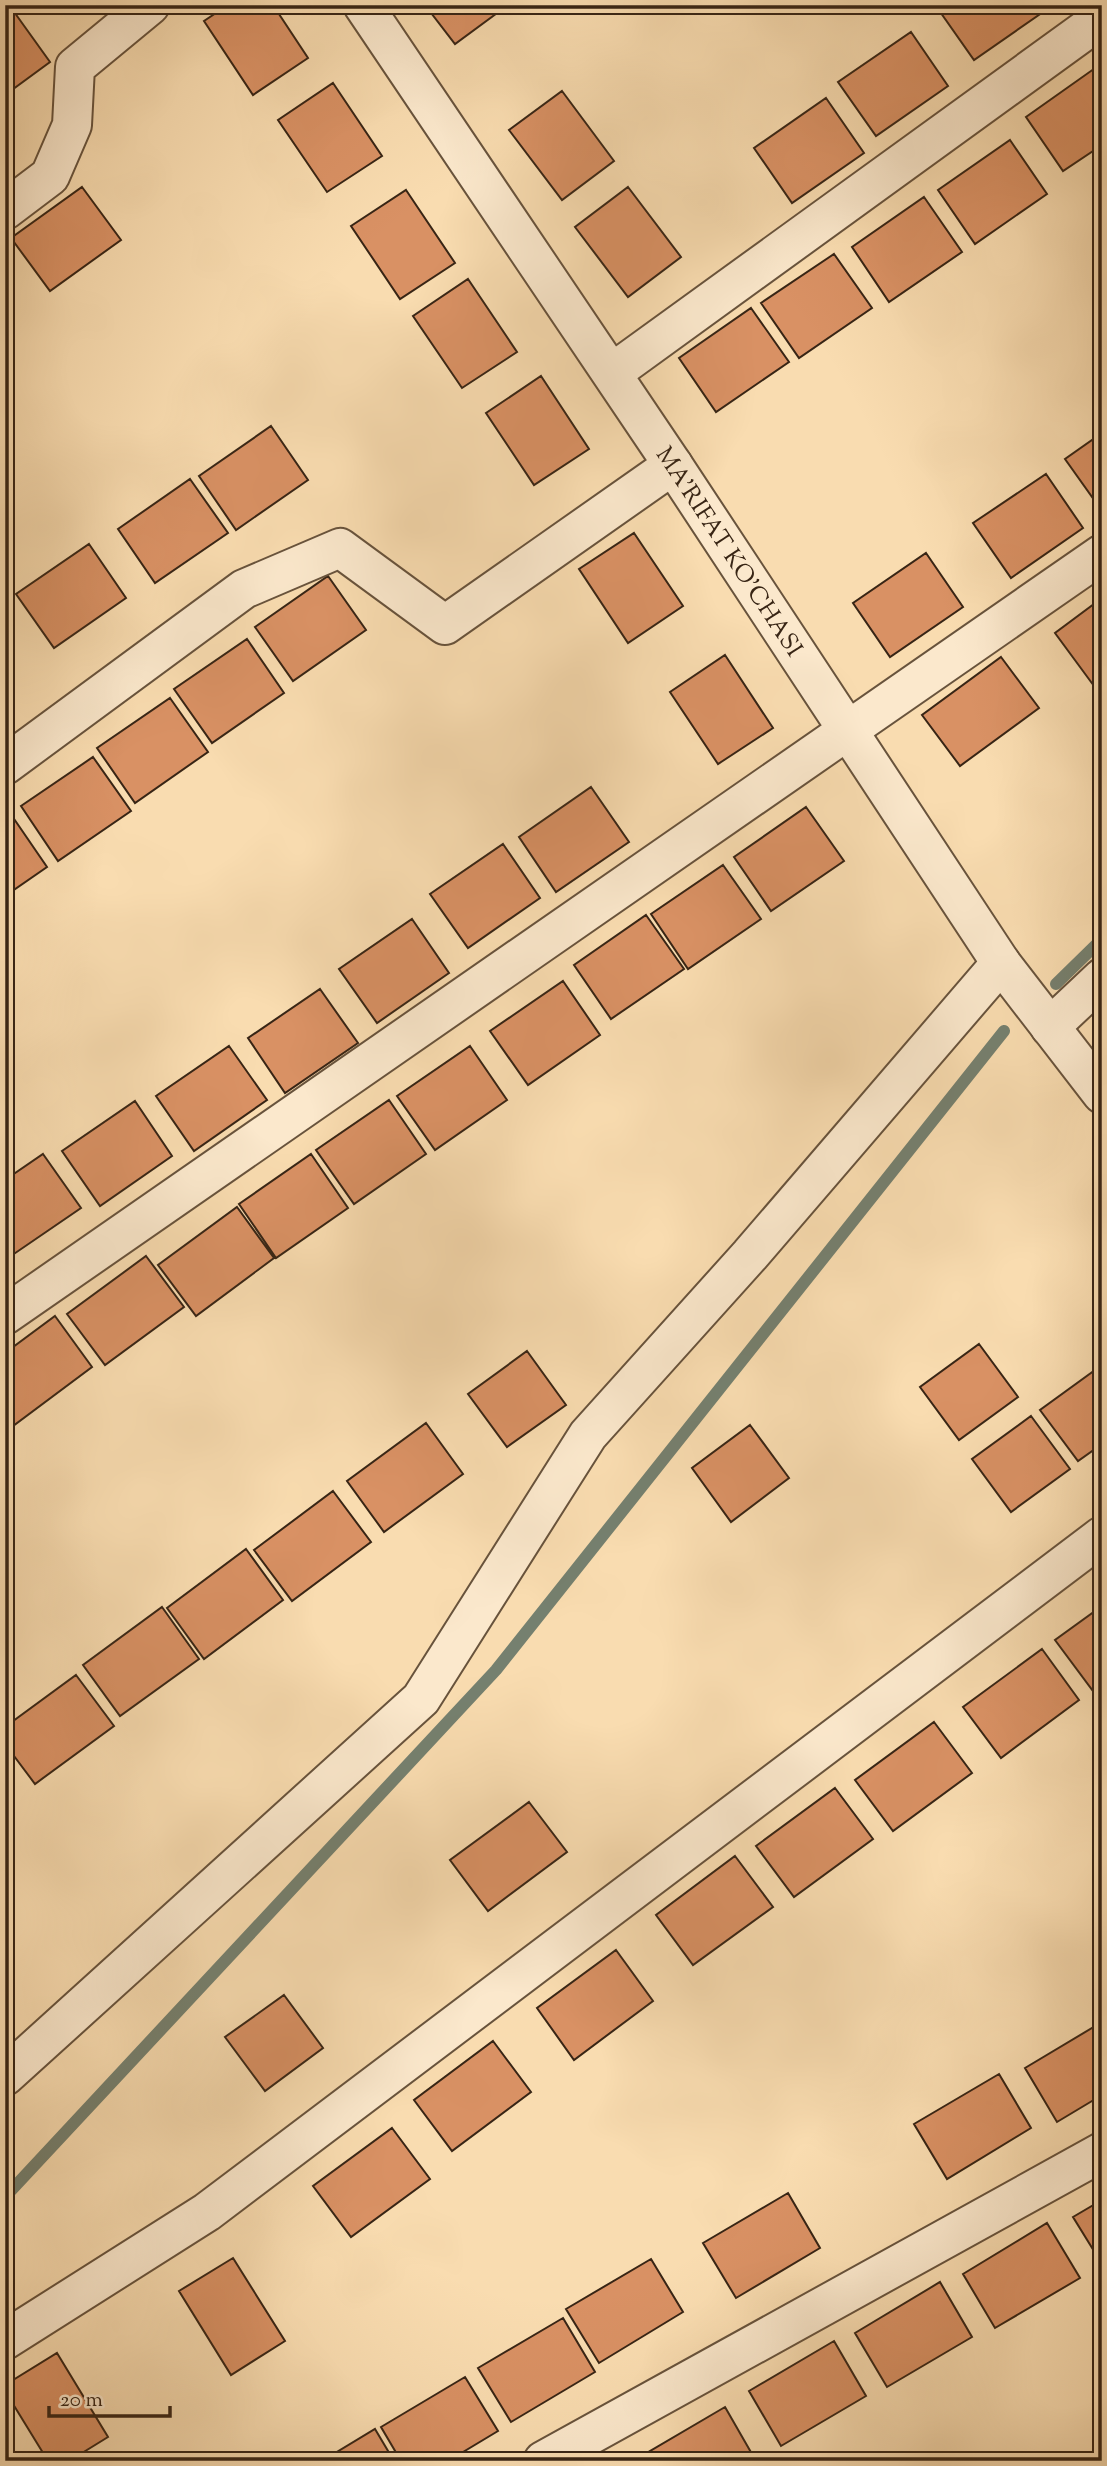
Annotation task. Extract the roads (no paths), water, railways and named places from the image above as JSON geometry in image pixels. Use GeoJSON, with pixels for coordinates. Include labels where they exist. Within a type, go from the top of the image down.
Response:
{"type":"FeatureCollection","features":[{"type":"Feature","properties":{"kind":"street"},"geometry":{"type":"LineString","coordinates":[[5,210],[50,177],[72,125],[75,67],[150,5]]}},
{"type":"Feature","properties":{"kind":"street","name":"MA'RIFAT KO'CHASI"},"geometry":{"type":"LineString","coordinates":[[363,5],[612,373],[1001,963],[1102,1094]]}},
{"type":"Feature","properties":{"kind":"street"},"geometry":{"type":"LineString","coordinates":[[612,373],[1102,18]]}},
{"type":"Feature","properties":{"kind":"street"},"geometry":{"type":"LineString","coordinates":[[5,765],[244,589],[340,548],[445,625],[673,465]]}},
{"type":"Feature","properties":{"kind":"street"},"geometry":{"type":"LineString","coordinates":[[5,1315],[1102,554]]}},
{"type":"Feature","properties":{"kind":"street"},"geometry":{"type":"LineString","coordinates":[[5,2076],[421,1699],[588,1435],[750,1255],[1001,963]]}},
{"type":"Feature","properties":{"kind":"street"},"geometry":{"type":"LineString","coordinates":[[1050,1027],[1102,978]]}},
{"type":"Feature","properties":{"kind":"street"},"geometry":{"type":"LineString","coordinates":[[5,2340],[207,2212],[1102,1536]]}},
{"type":"Feature","properties":{"kind":"street"},"geometry":{"type":"LineString","coordinates":[[543,2461],[1102,2152]]}},
{"type":"Feature","properties":{"kind":"waterway"},"geometry":{"type":"LineString","coordinates":[[1056,984],[1102,939]]}},
{"type":"Feature","properties":{"kind":"waterway"},"geometry":{"type":"LineString","coordinates":[[5,2197],[496,1670],[1004,1031]]}}]}
